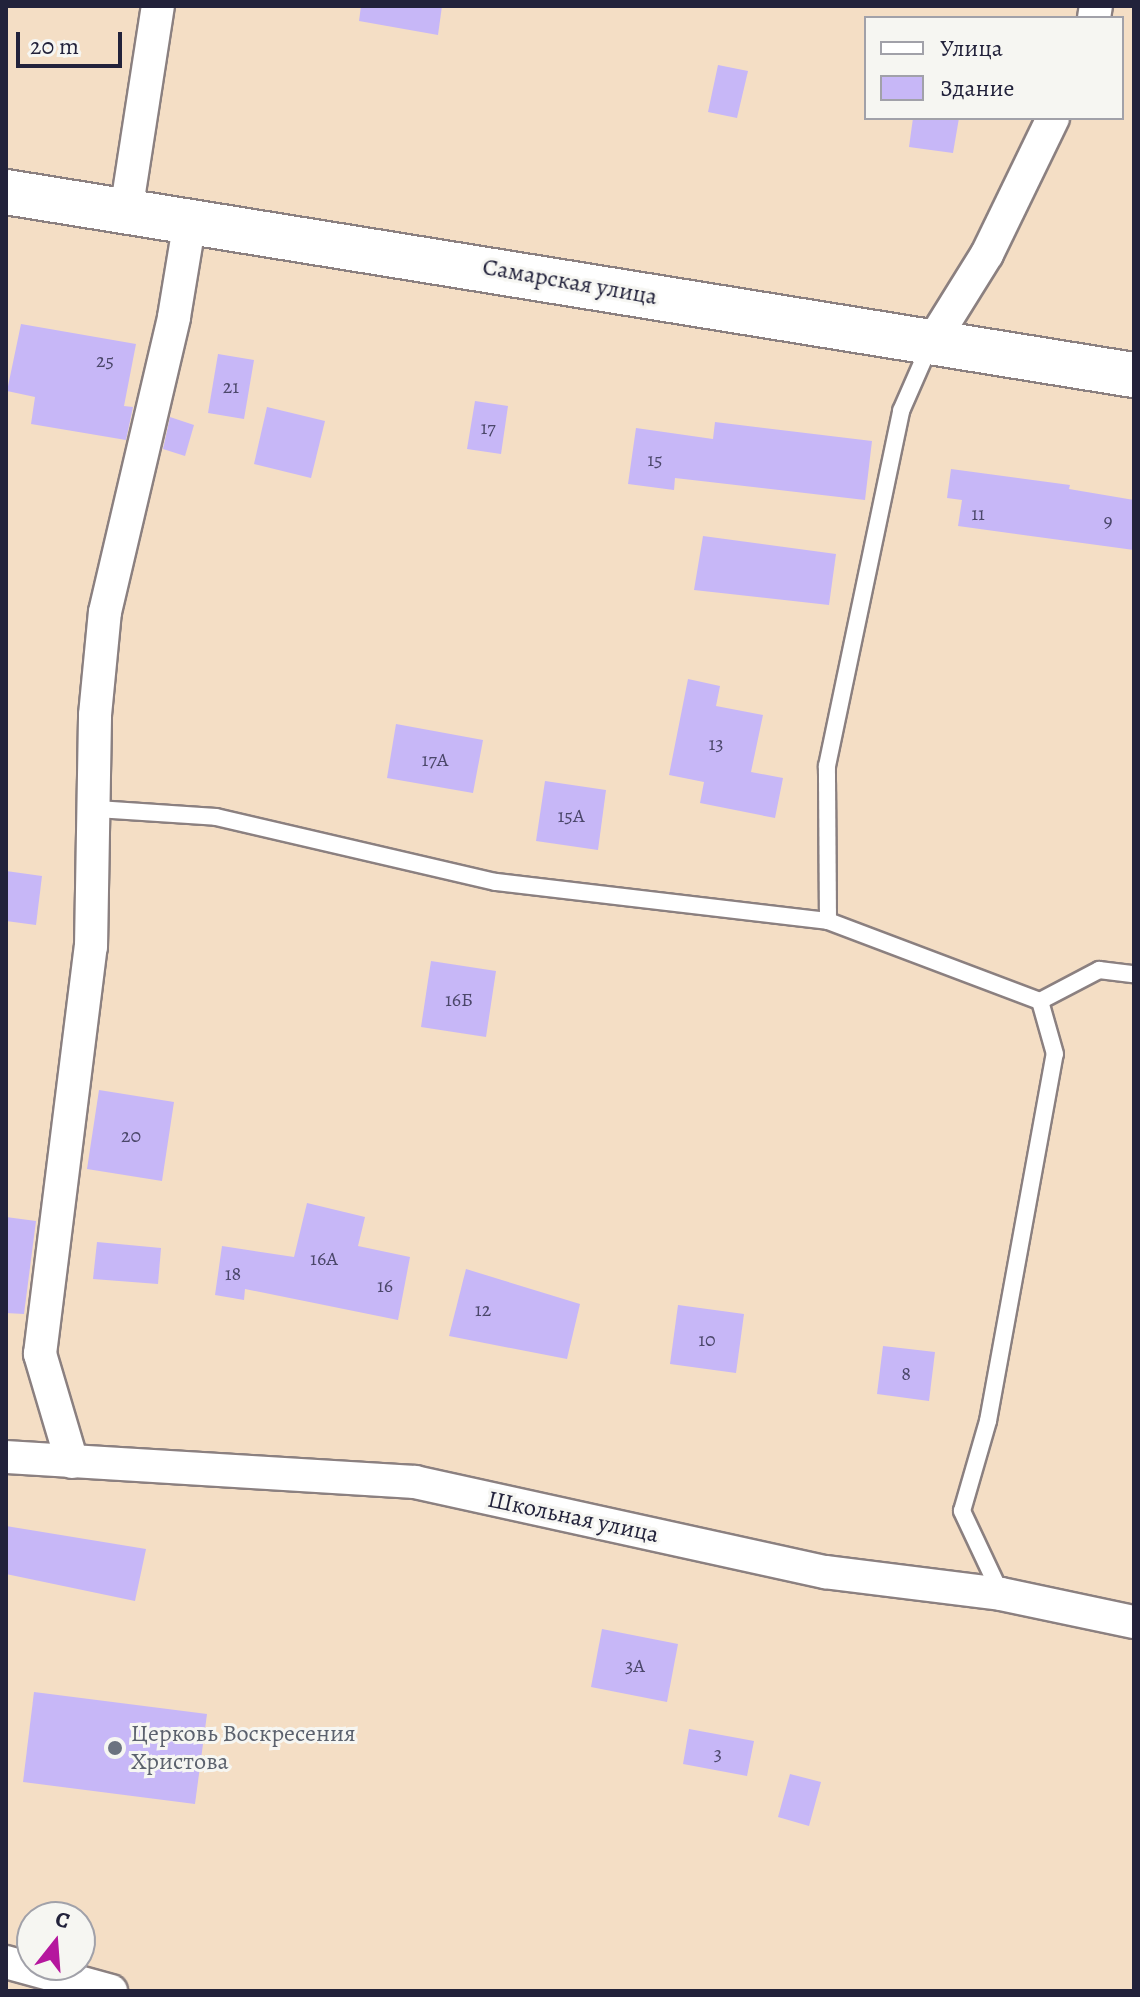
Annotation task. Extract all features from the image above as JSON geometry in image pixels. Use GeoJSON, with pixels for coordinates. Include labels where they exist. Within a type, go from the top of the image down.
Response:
{"type":"FeatureCollection","features":[{"type":"Feature","properties":{"kind":"main road","name":"Самарская улица"},"geometry":{"type":"LineString","coordinates":[[6,192],[1134,375]]}},
{"type":"Feature","properties":{"kind":"street"},"geometry":{"type":"LineString","coordinates":[[126,212],[158,6]]}},
{"type":"Feature","properties":{"kind":"street"},"geometry":{"type":"LineString","coordinates":[[931,344],[987,254],[1052,120]]}},
{"type":"Feature","properties":{"kind":"street"},"geometry":{"type":"LineString","coordinates":[[72,1462],[40,1354],[91,947],[97,809],[95,715],[105,612],[174,317],[190,220]]}},
{"type":"Feature","properties":{"kind":"street","name":"Школьная улица"},"geometry":{"type":"LineString","coordinates":[[6,1457],[415,1482],[825,1572],[1001,1594],[1134,1622]]}},
{"type":"Feature","properties":{"kind":"street"},"geometry":{"type":"LineString","coordinates":[[6,1962],[111,1991]]}},
{"type":"Feature","properties":{"kind":"lane"},"geometry":{"type":"LineString","coordinates":[[828,921],[827,766],[901,411],[931,344]]}},
{"type":"Feature","properties":{"kind":"lane"},"geometry":{"type":"LineString","coordinates":[[97,809],[216,817],[496,882],[828,921],[1040,1001],[1099,970],[1134,974]]}},
{"type":"Feature","properties":{"kind":"lane"},"geometry":{"type":"LineString","coordinates":[[1001,1594],[962,1511],[988,1421],[1055,1054],[1040,1001]]}},
{"type":"Feature","properties":{"kind":"building"},"geometry":{"type":"Polygon","coordinates":[[[361,6],[442,6],[438,35],[359,21],[361,6]]]}},
{"type":"Feature","properties":{"kind":"building"},"geometry":{"type":"Polygon","coordinates":[[[718,65],[748,71],[737,118],[708,112],[718,65]]]}},
{"type":"Feature","properties":{"kind":"building"},"geometry":{"type":"Polygon","coordinates":[[[913,120],[959,120],[953,153],[909,147],[913,120]]]}},
{"type":"Feature","properties":{"kind":"building"},"geometry":{"type":"Polygon","coordinates":[[[21,324],[136,344],[124,406],[133,407],[126,440],[31,424],[35,397],[7,391],[21,324]]]}},
{"type":"Feature","properties":{"kind":"building"},"geometry":{"type":"Polygon","coordinates":[[[218,354],[254,360],[244,419],[208,413],[218,354]]]}},
{"type":"Feature","properties":{"kind":"building"},"geometry":{"type":"Polygon","coordinates":[[[475,401],[508,406],[501,454],[467,449],[475,401]]]}},
{"type":"Feature","properties":{"kind":"building"},"geometry":{"type":"Polygon","coordinates":[[[267,407],[325,421],[311,478],[254,464],[267,407]]]}},
{"type":"Feature","properties":{"kind":"building"},"geometry":{"type":"Polygon","coordinates":[[[170,417],[194,425],[185,456],[163,449],[170,417]]]}},
{"type":"Feature","properties":{"kind":"building"},"geometry":{"type":"Polygon","coordinates":[[[715,422],[872,441],[865,500],[675,478],[674,490],[628,484],[636,428],[713,439],[715,422]]]}},
{"type":"Feature","properties":{"kind":"building"},"geometry":{"type":"Polygon","coordinates":[[[951,469],[1070,485],[1069,489],[1134,500],[1134,550],[958,526],[962,500],[947,498],[951,469]]]}},
{"type":"Feature","properties":{"kind":"building"},"geometry":{"type":"Polygon","coordinates":[[[703,536],[836,554],[829,605],[694,590],[703,536]]]}},
{"type":"Feature","properties":{"kind":"building"},"geometry":{"type":"Polygon","coordinates":[[[688,679],[720,686],[716,706],[763,715],[751,772],[783,778],[775,818],[700,803],[704,782],[669,775],[688,679]]]}},
{"type":"Feature","properties":{"kind":"building"},"geometry":{"type":"Polygon","coordinates":[[[396,724],[483,740],[473,793],[387,778],[396,724]]]}},
{"type":"Feature","properties":{"kind":"building"},"geometry":{"type":"Polygon","coordinates":[[[545,781],[606,790],[598,850],[536,841],[545,781]]]}},
{"type":"Feature","properties":{"kind":"building"},"geometry":{"type":"Polygon","coordinates":[[[6,871],[42,876],[36,925],[6,921],[6,871]]]}},
{"type":"Feature","properties":{"kind":"building"},"geometry":{"type":"Polygon","coordinates":[[[431,961],[496,971],[486,1037],[421,1027],[431,961]]]}},
{"type":"Feature","properties":{"kind":"building"},"geometry":{"type":"Polygon","coordinates":[[[99,1090],[174,1102],[162,1181],[87,1169],[99,1090]]]}},
{"type":"Feature","properties":{"kind":"building"},"geometry":{"type":"Polygon","coordinates":[[[307,1203],[365,1217],[358,1246],[410,1257],[398,1320],[245,1289],[244,1300],[215,1295],[222,1246],[294,1257],[307,1203]]]}},
{"type":"Feature","properties":{"kind":"building"},"geometry":{"type":"Polygon","coordinates":[[[6,1217],[36,1221],[24,1314],[6,1313],[6,1217]]]}},
{"type":"Feature","properties":{"kind":"building"},"geometry":{"type":"Polygon","coordinates":[[[97,1242],[161,1248],[158,1284],[93,1279],[97,1242]]]}},
{"type":"Feature","properties":{"kind":"building"},"geometry":{"type":"Polygon","coordinates":[[[466,1269],[580,1304],[567,1359],[449,1336],[466,1269]]]}},
{"type":"Feature","properties":{"kind":"building"},"geometry":{"type":"Polygon","coordinates":[[[678,1305],[744,1314],[736,1373],[670,1364],[678,1305]]]}},
{"type":"Feature","properties":{"kind":"building"},"geometry":{"type":"Polygon","coordinates":[[[883,1346],[935,1352],[929,1401],[877,1394],[883,1346]]]}},
{"type":"Feature","properties":{"kind":"building"},"geometry":{"type":"Polygon","coordinates":[[[6,1526],[146,1549],[135,1601],[6,1574],[6,1526]]]}},
{"type":"Feature","properties":{"kind":"building"},"geometry":{"type":"Polygon","coordinates":[[[602,1629],[678,1644],[667,1702],[591,1687],[602,1629]]]}},
{"type":"Feature","properties":{"kind":"building","name":"Церковь Воскресения Христова"},"geometry":{"type":"Polygon","coordinates":[[[34,1692],[207,1714],[195,1804],[23,1782],[34,1692]]]}},
{"type":"Feature","properties":{"kind":"building"},"geometry":{"type":"Polygon","coordinates":[[[689,1729],[754,1741],[747,1776],[683,1764],[689,1729]]]}},
{"type":"Feature","properties":{"kind":"building"},"geometry":{"type":"Polygon","coordinates":[[[790,1774],[821,1782],[809,1826],[778,1817],[790,1774]]]}},
{"type":"Feature","properties":{"kind":"place","name":"Церковь Воскресения Христова"},"geometry":{"type":"Point","coordinates":[115,1748]}}]}
